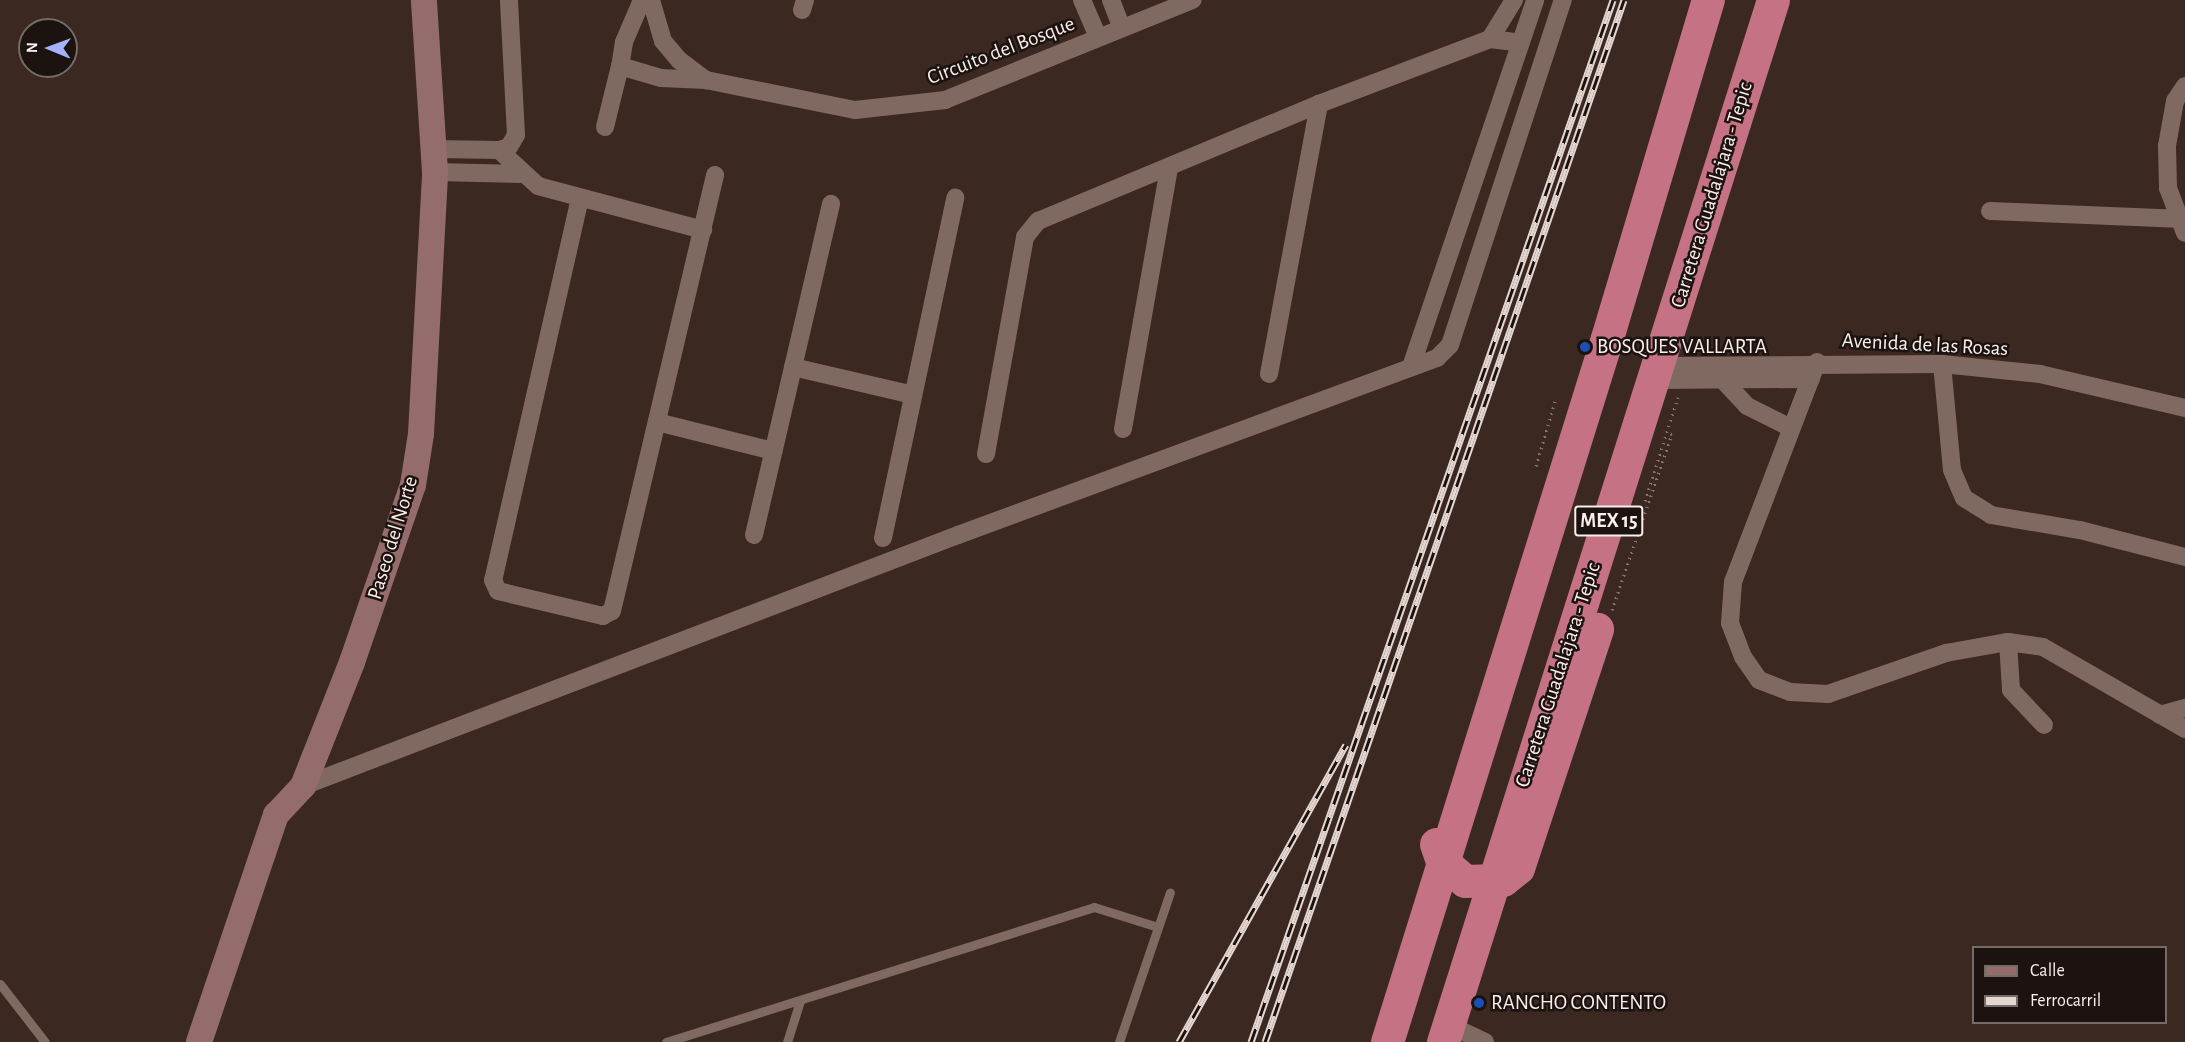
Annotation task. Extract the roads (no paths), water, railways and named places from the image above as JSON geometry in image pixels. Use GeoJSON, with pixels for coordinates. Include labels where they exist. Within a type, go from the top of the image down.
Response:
{"type":"FeatureCollection","features":[{"type":"Feature","properties":{"kind":"highway"},"geometry":{"type":"LineString","coordinates":[[1639,220],[1660,103],[1688,0]]}},
{"type":"Feature","properties":{"kind":"highway","name":"MEX 15"},"geometry":{"type":"LineString","coordinates":[[1387,1042],[1591,390],[1639,220],[1707,0]]}},
{"type":"Feature","properties":{"kind":"highway","name":"Carretera Guadalajara - Tepic"},"geometry":{"type":"LineString","coordinates":[[1445,1033],[1667,378],[1669,333],[1773,0]]}},
{"type":"Feature","properties":{"kind":"highway"},"geometry":{"type":"LineString","coordinates":[[1591,390],[1556,453],[1435,837],[1442,861],[1465,881],[1503,880],[1518,868],[1572,708],[1654,439],[1667,378]]}},
{"type":"Feature","properties":{"kind":"street","name":"Paseo del Norte"},"geometry":{"type":"LineString","coordinates":[[199,1042],[276,815],[303,786],[352,662],[413,484],[421,434],[434,161],[424,0]]}},
{"type":"Feature","properties":{"kind":"street"},"geometry":{"type":"LineString","coordinates":[[434,161],[509,147],[516,135],[509,0]]}},
{"type":"Feature","properties":{"kind":"street"},"geometry":{"type":"LineString","coordinates":[[605,127],[620,66],[642,0]]}},
{"type":"Feature","properties":{"kind":"street","name":"Circuito del Bosque"},"geometry":{"type":"LineString","coordinates":[[651,0],[663,40],[679,60],[706,80],[810,104],[855,110],[902,108],[945,100],[1193,0]]}},
{"type":"Feature","properties":{"kind":"street"},"geometry":{"type":"LineString","coordinates":[[1082,0],[1098,38]]}},
{"type":"Feature","properties":{"kind":"street"},"geometry":{"type":"LineString","coordinates":[[1111,0],[1122,28]]}},
{"type":"Feature","properties":{"kind":"street"},"geometry":{"type":"LineString","coordinates":[[1490,39],[1514,0]]}},
{"type":"Feature","properties":{"kind":"street"},"geometry":{"type":"LineString","coordinates":[[1412,364],[1535,0]]}},
{"type":"Feature","properties":{"kind":"street"},"geometry":{"type":"LineString","coordinates":[[303,786],[1412,364],[1437,358],[1450,345],[1563,0]]}},
{"type":"Feature","properties":{"kind":"street"},"geometry":{"type":"LineString","coordinates":[[986,454],[1029,228],[1320,104],[1490,39],[1521,43]]}},
{"type":"Feature","properties":{"kind":"street"},"geometry":{"type":"LineString","coordinates":[[620,66],[661,78],[706,80]]}},
{"type":"Feature","properties":{"kind":"street"},"geometry":{"type":"LineString","coordinates":[[1990,211],[2181,226],[2168,188],[2167,146],[2180,93]]}},
{"type":"Feature","properties":{"kind":"street"},"geometry":{"type":"LineString","coordinates":[[1269,374],[1320,104]]}},
{"type":"Feature","properties":{"kind":"street"},"geometry":{"type":"LineString","coordinates":[[499,150],[521,174],[538,186],[702,230]]}},
{"type":"Feature","properties":{"kind":"street"},"geometry":{"type":"LineString","coordinates":[[434,161],[521,174]]}},
{"type":"Feature","properties":{"kind":"street"},"geometry":{"type":"LineString","coordinates":[[1123,429],[1169,168]]}},
{"type":"Feature","properties":{"kind":"street"},"geometry":{"type":"LineString","coordinates":[[580,198],[493,580],[498,591],[609,615],[715,175]]}},
{"type":"Feature","properties":{"kind":"street"},"geometry":{"type":"LineString","coordinates":[[883,538],[955,198]]}},
{"type":"Feature","properties":{"kind":"street"},"geometry":{"type":"LineString","coordinates":[[754,535],[831,204]]}},
{"type":"Feature","properties":{"kind":"street"},"geometry":{"type":"LineString","coordinates":[[1942,364],[1952,470],[1965,498],[1990,515],[2080,530],[2185,557]]}},
{"type":"Feature","properties":{"kind":"street","name":"Avenida de las Rosas"},"geometry":{"type":"LineString","coordinates":[[1667,378],[1942,364],[2040,374],[2185,408]]}},
{"type":"Feature","properties":{"kind":"street"},"geometry":{"type":"LineString","coordinates":[[793,367],[913,395]]}},
{"type":"Feature","properties":{"kind":"street"},"geometry":{"type":"LineString","coordinates":[[1667,378],[1722,379],[1814,371],[1733,582],[1730,623],[1743,657],[1759,680],[1790,692],[1828,694],[1946,653],[2008,642],[2043,647],[2185,729]]}},
{"type":"Feature","properties":{"kind":"street"},"geometry":{"type":"LineString","coordinates":[[1722,379],[1747,406],[1791,428]]}},
{"type":"Feature","properties":{"kind":"street"},"geometry":{"type":"LineString","coordinates":[[657,422],[773,451]]}},
{"type":"Feature","properties":{"kind":"street"},"geometry":{"type":"LineString","coordinates":[[2008,642],[2011,690],[2044,725]]}},
{"type":"Feature","properties":{"kind":"street"},"geometry":{"type":"LineString","coordinates":[[2160,715],[2185,708]]}},
{"type":"Feature","properties":{"kind":"street"},"geometry":{"type":"LineString","coordinates":[[1445,1033],[1485,1042]]}},
{"type":"Feature","properties":{"kind":"lane"},"geometry":{"type":"LineString","coordinates":[[1119,1042],[1170,892]]}},
{"type":"Feature","properties":{"kind":"lane"},"geometry":{"type":"LineString","coordinates":[[666,1042],[1094,908],[1158,927]]}},
{"type":"Feature","properties":{"kind":"lane"},"geometry":{"type":"LineString","coordinates":[[0,984],[45,1042]]}},
{"type":"Feature","properties":{"kind":"lane"},"geometry":{"type":"LineString","coordinates":[[787,1042],[800,1001]]}},
{"type":"Feature","properties":{"kind":"railway"},"geometry":{"type":"LineString","coordinates":[[1251,1042],[1613,0]]}},
{"type":"Feature","properties":{"kind":"railway"},"geometry":{"type":"LineString","coordinates":[[1265,1042],[1624,0]]}},
{"type":"Feature","properties":{"kind":"railway"},"geometry":{"type":"LineString","coordinates":[[1179,1042],[1346,745]]}},
{"type":"Feature","properties":{"kind":"place","name":"BOSQUES VALLARTA"},"geometry":{"type":"Point","coordinates":[1585,347]}},
{"type":"Feature","properties":{"kind":"place","name":"RANCHO CONTENTO"},"geometry":{"type":"Point","coordinates":[1479,1003]}}]}
